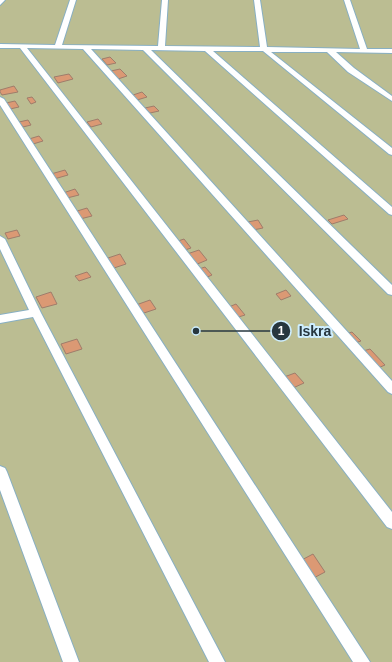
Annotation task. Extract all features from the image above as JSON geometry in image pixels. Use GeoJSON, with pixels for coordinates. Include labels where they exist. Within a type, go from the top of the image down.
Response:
{"type":"FeatureCollection","features":[{"type":"Feature","properties":{"kind":"lane"},"geometry":{"type":"LineString","coordinates":[[58,47],[73,0]]}},
{"type":"Feature","properties":{"kind":"lane"},"geometry":{"type":"LineString","coordinates":[[160,48],[165,0]]}},
{"type":"Feature","properties":{"kind":"lane"},"geometry":{"type":"LineString","coordinates":[[257,0],[264,49],[392,152]]}},
{"type":"Feature","properties":{"kind":"lane"},"geometry":{"type":"LineString","coordinates":[[347,0],[364,51]]}},
{"type":"Feature","properties":{"kind":"lane"},"geometry":{"type":"LineString","coordinates":[[0,46],[392,51]]}},
{"type":"Feature","properties":{"kind":"lane"},"geometry":{"type":"LineString","coordinates":[[22,46],[392,523]]}},
{"type":"Feature","properties":{"kind":"lane"},"geometry":{"type":"LineString","coordinates":[[85,47],[392,389]]}},
{"type":"Feature","properties":{"kind":"lane"},"geometry":{"type":"LineString","coordinates":[[145,48],[392,291]]}},
{"type":"Feature","properties":{"kind":"lane"},"geometry":{"type":"LineString","coordinates":[[207,49],[392,212]]}},
{"type":"Feature","properties":{"kind":"lane"},"geometry":{"type":"LineString","coordinates":[[329,50],[351,70],[392,99]]}},
{"type":"Feature","properties":{"kind":"lane"},"geometry":{"type":"LineString","coordinates":[[0,100],[362,662]]}},
{"type":"Feature","properties":{"kind":"lane"},"geometry":{"type":"LineString","coordinates":[[0,239],[36,313],[217,662]]}},
{"type":"Feature","properties":{"kind":"lane"},"geometry":{"type":"LineString","coordinates":[[0,320],[36,313]]}},
{"type":"Feature","properties":{"kind":"lane"},"geometry":{"type":"LineString","coordinates":[[0,472],[71,662]]}},
{"type":"Feature","properties":{"kind":"green space"},"geometry":{"type":"Polygon","coordinates":[[[0,0],[392,0],[392,662],[0,662],[0,0]]]}},
{"type":"Feature","properties":{"kind":"building"},"geometry":{"type":"Polygon","coordinates":[[[110,57],[116,63],[107,65],[102,59],[110,57]]]}},
{"type":"Feature","properties":{"kind":"building"},"geometry":{"type":"Polygon","coordinates":[[[120,69],[127,76],[118,79],[111,71],[120,69]]]}},
{"type":"Feature","properties":{"kind":"building"},"geometry":{"type":"Polygon","coordinates":[[[69,74],[73,79],[58,83],[54,77],[69,74]]]}},
{"type":"Feature","properties":{"kind":"building"},"geometry":{"type":"Polygon","coordinates":[[[14,86],[18,92],[2,95],[0,92],[0,90],[14,86]]]}},
{"type":"Feature","properties":{"kind":"building"},"geometry":{"type":"Polygon","coordinates":[[[142,92],[147,97],[137,100],[133,95],[142,92]]]}},
{"type":"Feature","properties":{"kind":"building"},"geometry":{"type":"Polygon","coordinates":[[[32,97],[36,102],[31,104],[27,98],[32,97]]]}},
{"type":"Feature","properties":{"kind":"building"},"geometry":{"type":"Polygon","coordinates":[[[15,101],[19,107],[10,109],[6,103],[15,101]]]}},
{"type":"Feature","properties":{"kind":"building"},"geometry":{"type":"Polygon","coordinates":[[[154,106],[159,111],[150,113],[145,108],[154,106]]]}},
{"type":"Feature","properties":{"kind":"building"},"geometry":{"type":"Polygon","coordinates":[[[98,119],[102,124],[91,127],[87,122],[98,119]]]}},
{"type":"Feature","properties":{"kind":"building"},"geometry":{"type":"Polygon","coordinates":[[[28,120],[31,125],[23,127],[19,122],[28,120]]]}},
{"type":"Feature","properties":{"kind":"building"},"geometry":{"type":"Polygon","coordinates":[[[39,136],[43,141],[33,144],[29,139],[39,136]]]}},
{"type":"Feature","properties":{"kind":"building"},"geometry":{"type":"Polygon","coordinates":[[[65,170],[68,175],[54,179],[51,174],[65,170]]]}},
{"type":"Feature","properties":{"kind":"building"},"geometry":{"type":"Polygon","coordinates":[[[75,189],[79,195],[67,198],[63,193],[75,189]]]}},
{"type":"Feature","properties":{"kind":"building"},"geometry":{"type":"Polygon","coordinates":[[[87,208],[92,216],[80,219],[74,212],[87,208]]]}},
{"type":"Feature","properties":{"kind":"building"},"geometry":{"type":"Polygon","coordinates":[[[344,215],[348,219],[332,224],[328,220],[344,215]]]}},
{"type":"Feature","properties":{"kind":"building"},"geometry":{"type":"Polygon","coordinates":[[[258,220],[263,228],[253,230],[248,222],[258,220]]]}},
{"type":"Feature","properties":{"kind":"building"},"geometry":{"type":"Polygon","coordinates":[[[17,230],[20,236],[8,239],[5,233],[17,230]]]}},
{"type":"Feature","properties":{"kind":"building"},"geometry":{"type":"Polygon","coordinates":[[[184,239],[191,248],[182,251],[175,242],[184,239]]]}},
{"type":"Feature","properties":{"kind":"building"},"geometry":{"type":"Polygon","coordinates":[[[199,250],[207,260],[195,265],[187,254],[199,250]]]}},
{"type":"Feature","properties":{"kind":"building"},"geometry":{"type":"Polygon","coordinates":[[[120,254],[126,264],[111,269],[105,259],[120,254]]]}},
{"type":"Feature","properties":{"kind":"building"},"geometry":{"type":"Polygon","coordinates":[[[205,267],[212,275],[203,279],[196,270],[205,267]]]}},
{"type":"Feature","properties":{"kind":"building"},"geometry":{"type":"Polygon","coordinates":[[[87,272],[91,277],[79,281],[75,276],[87,272]]]}},
{"type":"Feature","properties":{"kind":"building"},"geometry":{"type":"Polygon","coordinates":[[[286,290],[291,296],[281,300],[276,294],[286,290]]]}},
{"type":"Feature","properties":{"kind":"building"},"geometry":{"type":"Polygon","coordinates":[[[51,292],[57,304],[42,308],[36,297],[51,292]]]}},
{"type":"Feature","properties":{"kind":"building"},"geometry":{"type":"Polygon","coordinates":[[[150,300],[156,309],[141,314],[136,305],[150,300]]]}},
{"type":"Feature","properties":{"kind":"building"},"geometry":{"type":"Polygon","coordinates":[[[236,304],[245,315],[232,319],[224,309],[236,304]]]}},
{"type":"Feature","properties":{"kind":"building"},"geometry":{"type":"Polygon","coordinates":[[[352,332],[361,341],[355,343],[346,334],[352,332]]]}},
{"type":"Feature","properties":{"kind":"building"},"geometry":{"type":"Polygon","coordinates":[[[77,339],[82,349],[66,354],[61,344],[77,339]]]}},
{"type":"Feature","properties":{"kind":"building"},"geometry":{"type":"Polygon","coordinates":[[[370,349],[385,365],[378,368],[363,351],[370,349]]]}},
{"type":"Feature","properties":{"kind":"building"},"geometry":{"type":"Polygon","coordinates":[[[295,373],[304,383],[293,388],[284,377],[295,373]]]}},
{"type":"Feature","properties":{"kind":"building"},"geometry":{"type":"Polygon","coordinates":[[[313,554],[325,572],[308,581],[296,563],[313,554]]]}},
{"type":"Feature","properties":{"kind":"place","name":"Iskra"},"geometry":{"type":"Point","coordinates":[196,331]}}]}
